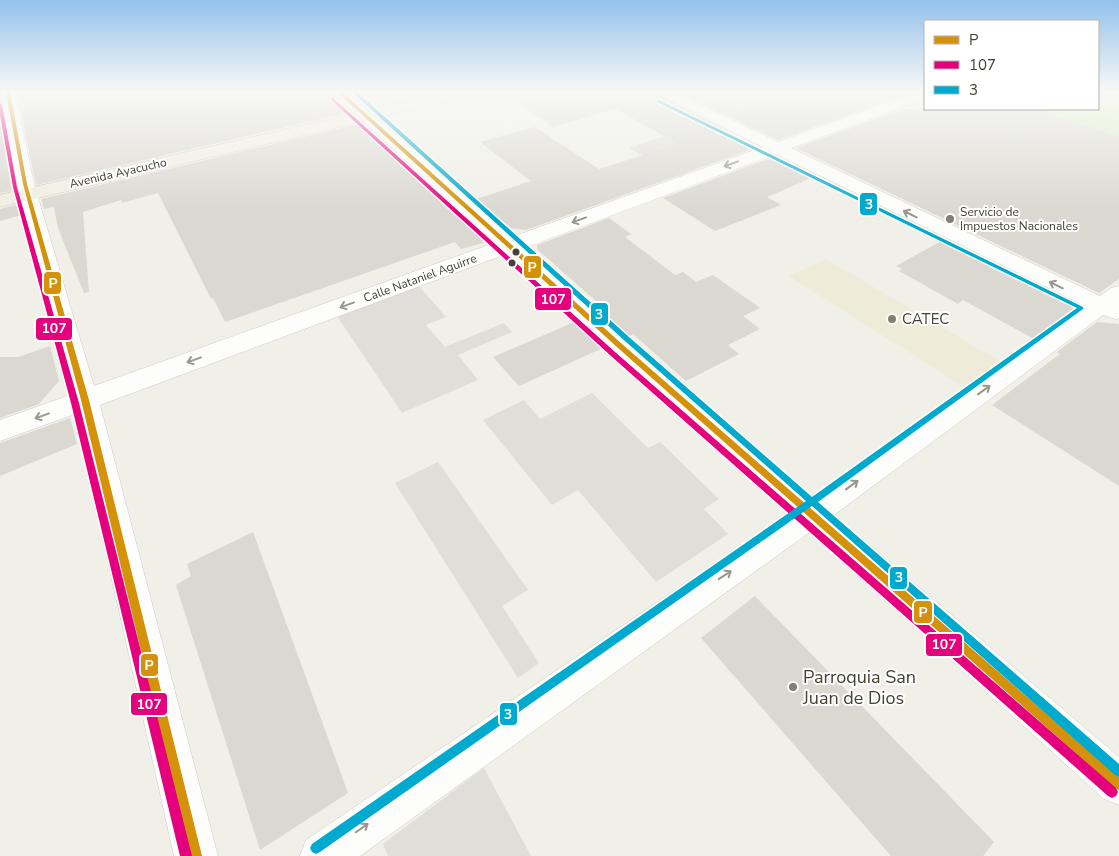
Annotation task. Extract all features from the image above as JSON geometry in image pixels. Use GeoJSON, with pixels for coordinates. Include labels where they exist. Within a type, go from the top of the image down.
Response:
{"type":"FeatureCollection","features":[{"type":"Feature","properties":{"kind":"main road","name":"Avenida Ayacucho"},"geometry":{"type":"LineString","coordinates":[[0,190],[26,189],[274,132]]}},
{"type":"Feature","properties":{"kind":"main road","name":"Avenida Ayacucho"},"geometry":{"type":"LineString","coordinates":[[0,201],[26,189]]}},
{"type":"Feature","properties":{"kind":"street"},"geometry":{"type":"LineString","coordinates":[[15,132],[26,189],[85,400],[196,856]]}},
{"type":"Feature","properties":{"kind":"street"},"geometry":{"type":"LineString","coordinates":[[383,132],[508,246],[1119,784]]}},
{"type":"Feature","properties":{"kind":"street"},"geometry":{"type":"LineString","coordinates":[[743,132],[1113,304]]}},
{"type":"Feature","properties":{"kind":"street","name":"Calle Nataniel Aguirre"},"geometry":{"type":"LineString","coordinates":[[0,431],[820,132]]}},
{"type":"Feature","properties":{"kind":"street"},"geometry":{"type":"LineString","coordinates":[[322,856],[1113,304]]}},
{"type":"Feature","properties":{"kind":"shaded area"},"geometry":{"type":"Polygon","coordinates":[[[757,132],[802,132],[785,138],[767,137],[757,132]]]}},
{"type":"Feature","properties":{"kind":"shaded area"},"geometry":{"type":"Polygon","coordinates":[[[665,136],[710,162],[693,168],[680,176],[629,148],[665,136]]]}},
{"type":"Feature","properties":{"kind":"shaded area","name":"CATEC"},"geometry":{"type":"Polygon","coordinates":[[[826,259],[1001,362],[964,387],[789,276],[826,259]]]}},
{"type":"Feature","properties":{"kind":"shaded area"},"geometry":{"type":"Polygon","coordinates":[[[419,286],[446,317],[426,325],[445,347],[504,323],[512,332],[458,355],[478,380],[402,413],[337,316],[419,286]]]}},
{"type":"Feature","properties":{"kind":"shaded area"},"geometry":{"type":"Polygon","coordinates":[[[592,393],[648,448],[660,442],[719,499],[704,509],[728,534],[656,582],[578,490],[552,505],[483,420],[524,400],[540,419],[592,393]]]}},
{"type":"Feature","properties":{"kind":"shaded area"},"geometry":{"type":"Polygon","coordinates":[[[438,462],[528,590],[502,606],[539,663],[518,678],[395,483],[438,462]]]}},
{"type":"Feature","properties":{"kind":"shaded area"},"geometry":{"type":"Polygon","coordinates":[[[484,768],[531,856],[388,856],[383,844],[484,768]]]}},
{"type":"Feature","properties":{"kind":"green space"},"geometry":{"type":"Polygon","coordinates":[[[1104,132],[1119,132],[1119,137],[1104,132]]]}},
{"type":"Feature","properties":{"kind":"building"},"geometry":{"type":"Polygon","coordinates":[[[0,132],[6,132],[15,190],[0,193],[0,132]]]}},
{"type":"Feature","properties":{"kind":"building"},"geometry":{"type":"Polygon","coordinates":[[[25,132],[265,132],[36,185],[25,132]]]}},
{"type":"Feature","properties":{"kind":"building"},"geometry":{"type":"Polygon","coordinates":[[[325,132],[373,132],[487,239],[486,242],[461,249],[455,242],[225,322],[213,298],[211,299],[158,193],[122,203],[121,200],[83,212],[89,292],[84,293],[58,228],[54,207],[44,209],[41,199],[325,132]]]}},
{"type":"Feature","properties":{"kind":"building"},"geometry":{"type":"Polygon","coordinates":[[[517,132],[543,132],[599,169],[678,144],[657,132],[729,132],[758,147],[526,230],[503,227],[473,200],[531,181],[480,142],[517,132]]]}},
{"type":"Feature","properties":{"kind":"building"},"geometry":{"type":"Polygon","coordinates":[[[761,132],[800,132],[778,140],[761,132]]]}},
{"type":"Feature","properties":{"kind":"building"},"geometry":{"type":"Polygon","coordinates":[[[840,132],[1104,132],[1119,137],[1119,279],[1099,293],[796,148],[840,132]]]}},
{"type":"Feature","properties":{"kind":"building"},"geometry":{"type":"Polygon","coordinates":[[[776,156],[816,176],[767,197],[781,205],[715,231],[663,198],[776,156]]]}},
{"type":"Feature","properties":{"kind":"building"},"geometry":{"type":"Polygon","coordinates":[[[19,204],[22,215],[0,221],[0,209],[19,204]]]}},
{"type":"Feature","properties":{"kind":"building"},"geometry":{"type":"Polygon","coordinates":[[[609,218],[631,234],[625,237],[675,275],[683,272],[696,282],[713,275],[760,308],[743,316],[760,329],[728,345],[739,354],[686,381],[633,334],[628,337],[599,311],[605,309],[538,250],[537,245],[609,218]]]}},
{"type":"Feature","properties":{"kind":"building"},"geometry":{"type":"Polygon","coordinates":[[[945,239],[1081,306],[1034,339],[963,300],[958,304],[899,271],[902,269],[896,266],[945,239]]]}},
{"type":"Feature","properties":{"kind":"building"},"geometry":{"type":"Polygon","coordinates":[[[577,321],[605,347],[519,386],[493,357],[577,321]]]}},
{"type":"Feature","properties":{"kind":"building"},"geometry":{"type":"Polygon","coordinates":[[[1097,322],[1119,324],[1119,486],[992,405],[1060,354],[1057,352],[1097,322]]]}},
{"type":"Feature","properties":{"kind":"building"},"geometry":{"type":"Polygon","coordinates":[[[50,346],[59,381],[39,404],[0,418],[0,357],[18,357],[50,346]]]}},
{"type":"Feature","properties":{"kind":"building"},"geometry":{"type":"Polygon","coordinates":[[[70,418],[77,444],[0,476],[0,443],[70,418]]]}},
{"type":"Feature","properties":{"kind":"building"},"geometry":{"type":"Polygon","coordinates":[[[253,532],[348,793],[260,850],[176,585],[191,576],[187,564],[253,532]]]}},
{"type":"Feature","properties":{"kind":"building"},"geometry":{"type":"Polygon","coordinates":[[[755,596],[994,842],[983,856],[891,856],[701,638],[755,596]]]}},
{"type":"Feature","properties":{"kind":"transit line","name":"107"},"geometry":{"type":"LineString","coordinates":[[5,132],[15,187],[75,403],[186,856]]}},
{"type":"Feature","properties":{"kind":"transit line","name":"P"},"geometry":{"type":"LineString","coordinates":[[15,132],[25,184],[85,400],[196,856]]}},
{"type":"Feature","properties":{"kind":"transit line","name":"107"},"geometry":{"type":"LineString","coordinates":[[368,132],[613,354],[1112,792]]}},
{"type":"Feature","properties":{"kind":"transit line","name":"P"},"geometry":{"type":"LineString","coordinates":[[383,132],[620,346],[1119,784]]}},
{"type":"Feature","properties":{"kind":"transit line","name":"3"},"geometry":{"type":"LineString","coordinates":[[398,132],[627,339],[1119,771]]}},
{"type":"Feature","properties":{"kind":"transit line","name":"3"},"geometry":{"type":"LineString","coordinates":[[316,848],[806,506],[1081,308],[721,132]]}},
{"type":"Feature","properties":{"kind":"place","name":"Servicio de Impuestos Nacionales"},"geometry":{"type":"Point","coordinates":[950,219]}},
{"type":"Feature","properties":{"kind":"place","name":"CATEC"},"geometry":{"type":"Point","coordinates":[892,319]}},
{"type":"Feature","properties":{"kind":"place","name":"Parroquia San Juan de Dios"},"geometry":{"type":"Point","coordinates":[793,687]}}]}
